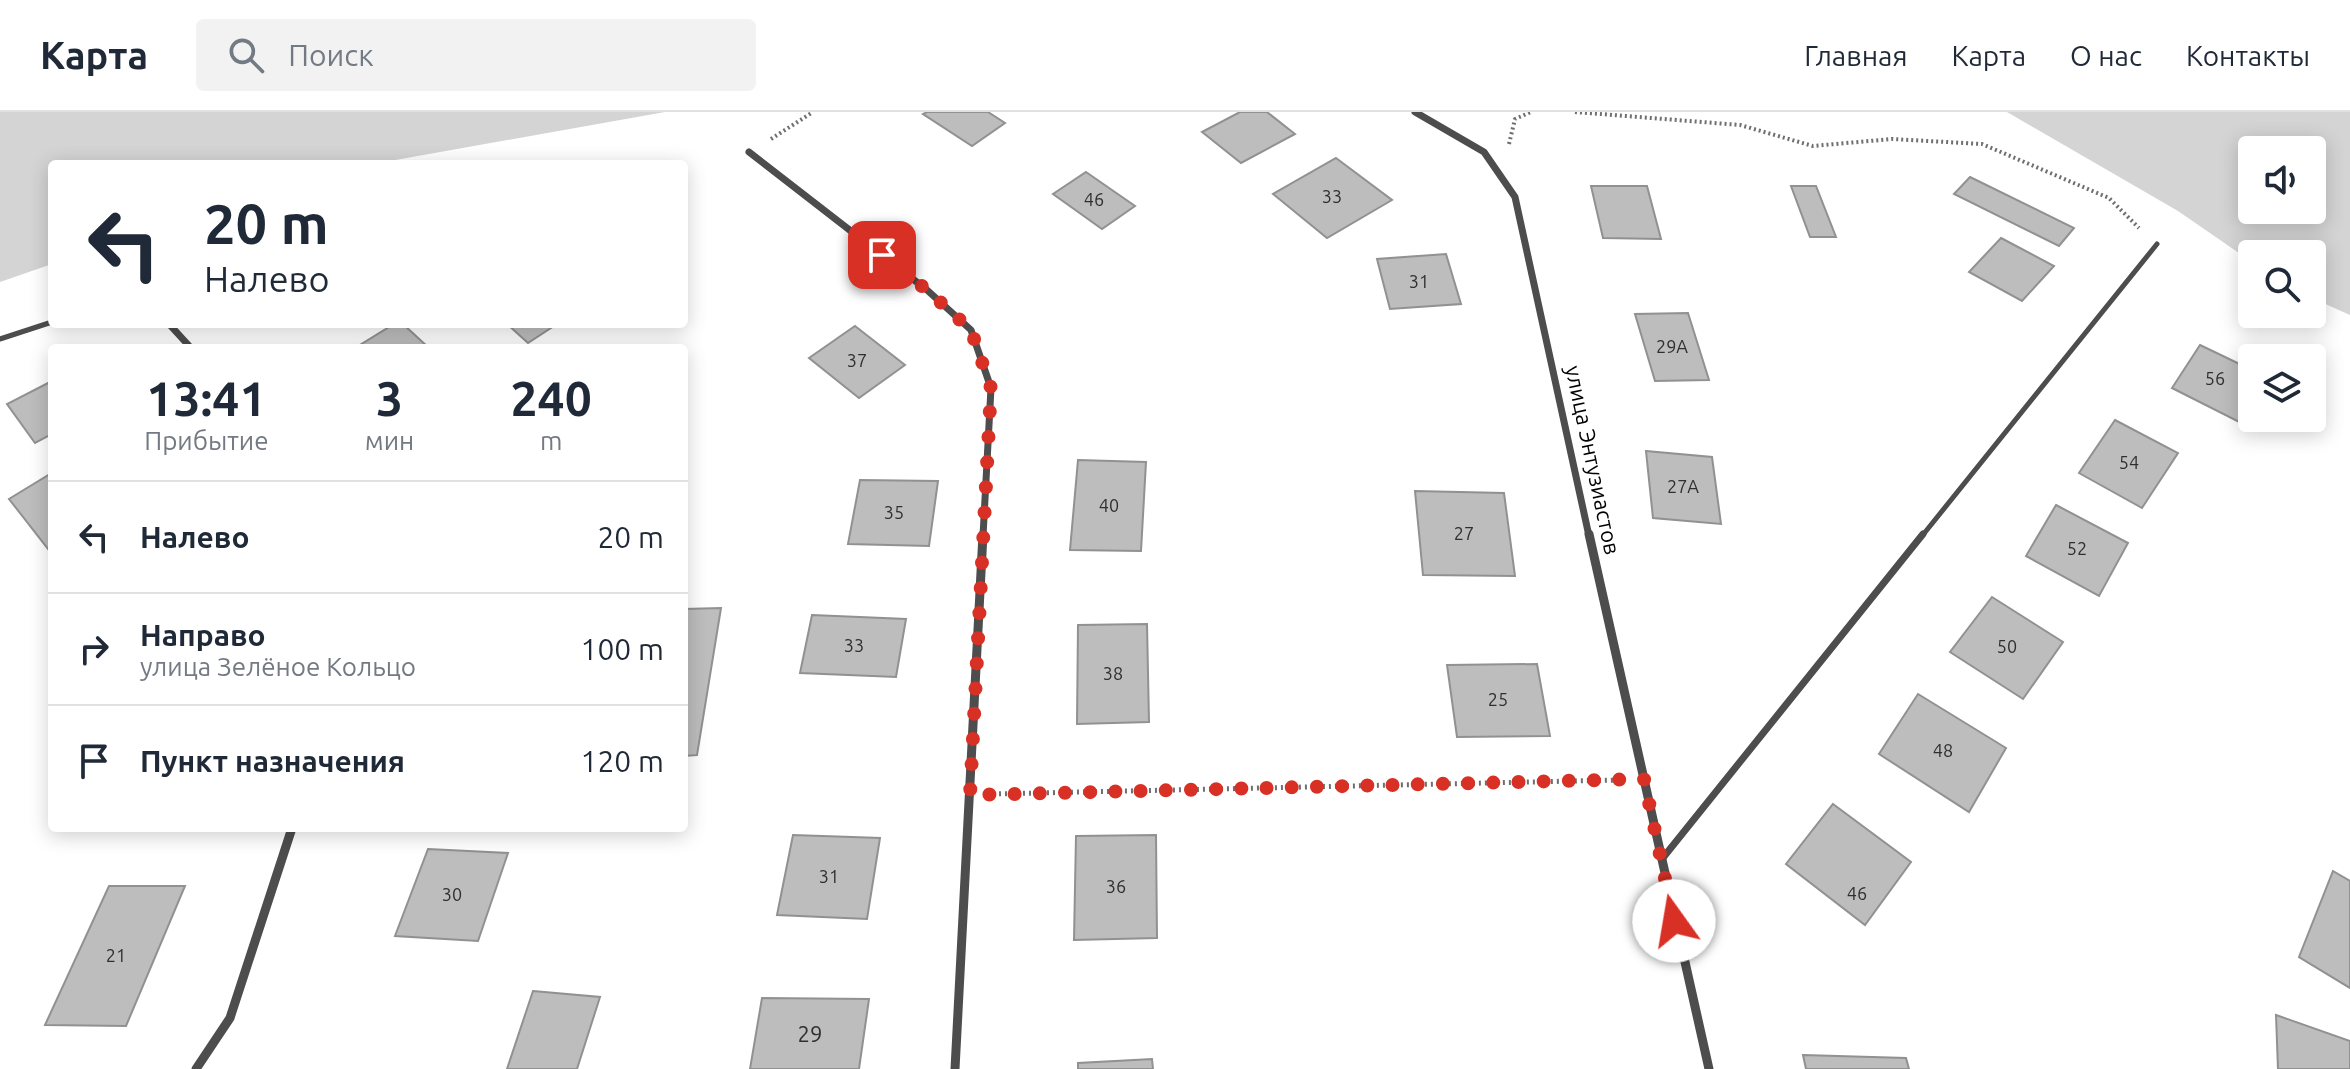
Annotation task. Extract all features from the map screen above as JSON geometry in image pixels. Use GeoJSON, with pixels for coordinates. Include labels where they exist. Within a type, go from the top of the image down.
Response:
{"type":"FeatureCollection","features":[{"type":"Feature","properties":{"kind":"street","name":"улица Энтузиастов"},"geometry":{"type":"LineString","coordinates":[[1415,112],[1484,152],[1515,197],[1660,862],[1709,1069]]}},
{"type":"Feature","properties":{"kind":"street"},"geometry":{"type":"LineString","coordinates":[[749,152],[927,290],[971,330],[991,388],[955,1069]]}},
{"type":"Feature","properties":{"kind":"street"},"geometry":{"type":"LineString","coordinates":[[173,328],[187,344]]}},
{"type":"Feature","properties":{"kind":"street"},"geometry":{"type":"LineString","coordinates":[[196,1069],[230,1018],[291,832]]}},
{"type":"Feature","properties":{"kind":"lane"},"geometry":{"type":"LineString","coordinates":[[1660,862],[2157,244]]}},
{"type":"Feature","properties":{"kind":"lane"},"geometry":{"type":"LineString","coordinates":[[0,339],[48,323]]}},
{"type":"Feature","properties":{"kind":"path"},"geometry":{"type":"LineString","coordinates":[[749,152],[813,112]]}},
{"type":"Feature","properties":{"kind":"path"},"geometry":{"type":"LineString","coordinates":[[1484,152],[1508,148],[1515,119],[1531,112]]}},
{"type":"Feature","properties":{"kind":"path"},"geometry":{"type":"LineString","coordinates":[[1575,112],[1740,125],[1813,146],[1892,139],[1982,144],[2109,198],[2157,244]]}},
{"type":"Feature","properties":{"kind":"path"},"geometry":{"type":"LineString","coordinates":[[970,795],[1644,779]]}},
{"type":"Feature","properties":{"kind":"shaded area"},"geometry":{"type":"Polygon","coordinates":[[[0,112],[665,112],[395,160],[48,160],[48,265],[0,282],[0,112]]]}},
{"type":"Feature","properties":{"kind":"shaded area"},"geometry":{"type":"Polygon","coordinates":[[[2007,112],[2350,112],[2350,315],[2326,304],[2326,240],[2238,240],[2238,252],[2178,211],[2007,112]]]}},
{"type":"Feature","properties":{"kind":"building"},"geometry":{"type":"Polygon","coordinates":[[[988,112],[1005,123],[972,146],[923,114],[988,112]]]}},
{"type":"Feature","properties":{"kind":"building"},"geometry":{"type":"Polygon","coordinates":[[[1240,112],[1267,112],[1295,134],[1241,163],[1202,132],[1240,112]]]}},
{"type":"Feature","properties":{"kind":"building"},"geometry":{"type":"Polygon","coordinates":[[[1336,158],[1392,200],[1327,238],[1273,194],[1336,158]]]}},
{"type":"Feature","properties":{"kind":"building"},"geometry":{"type":"Polygon","coordinates":[[[1086,172],[1135,206],[1102,229],[1053,194],[1086,172]]]}},
{"type":"Feature","properties":{"kind":"building"},"geometry":{"type":"Polygon","coordinates":[[[1970,177],[2074,228],[2059,246],[1954,194],[1970,177]]]}},
{"type":"Feature","properties":{"kind":"building"},"geometry":{"type":"Polygon","coordinates":[[[1591,186],[1647,186],[1661,239],[1603,238],[1591,186]]]}},
{"type":"Feature","properties":{"kind":"building"},"geometry":{"type":"Polygon","coordinates":[[[1791,186],[1816,186],[1836,237],[1810,237],[1791,186]]]}},
{"type":"Feature","properties":{"kind":"building"},"geometry":{"type":"Polygon","coordinates":[[[2001,238],[2054,266],[2022,301],[1969,272],[2001,238]]]}},
{"type":"Feature","properties":{"kind":"building"},"geometry":{"type":"Polygon","coordinates":[[[1446,254],[1461,304],[1390,309],[1377,259],[1446,254]]]}},
{"type":"Feature","properties":{"kind":"building"},"geometry":{"type":"Polygon","coordinates":[[[1688,313],[1709,380],[1655,381],[1635,314],[1688,313]]]}},
{"type":"Feature","properties":{"kind":"building"},"geometry":{"type":"Polygon","coordinates":[[[855,326],[905,365],[859,398],[809,358],[855,326]]]}},
{"type":"Feature","properties":{"kind":"building"},"geometry":{"type":"Polygon","coordinates":[[[388,328],[407,328],[425,344],[362,344],[388,328]]]}},
{"type":"Feature","properties":{"kind":"building"},"geometry":{"type":"Polygon","coordinates":[[[511,328],[551,328],[528,343],[511,328]]]}},
{"type":"Feature","properties":{"kind":"building"},"geometry":{"type":"Polygon","coordinates":[[[2200,345],[2238,363],[2238,421],[2172,388],[2200,345]]]}},
{"type":"Feature","properties":{"kind":"building"},"geometry":{"type":"Polygon","coordinates":[[[48,383],[48,436],[35,443],[7,404],[48,383]]]}},
{"type":"Feature","properties":{"kind":"building"},"geometry":{"type":"Polygon","coordinates":[[[2115,420],[2178,453],[2142,508],[2079,473],[2115,420]]]}},
{"type":"Feature","properties":{"kind":"building"},"geometry":{"type":"Polygon","coordinates":[[[1646,451],[1712,457],[1721,524],[1653,518],[1646,451]]]}},
{"type":"Feature","properties":{"kind":"building"},"geometry":{"type":"Polygon","coordinates":[[[1078,460],[1146,462],[1141,551],[1070,550],[1078,460]]]}},
{"type":"Feature","properties":{"kind":"building"},"geometry":{"type":"Polygon","coordinates":[[[48,475],[48,549],[9,499],[48,475]]]}},
{"type":"Feature","properties":{"kind":"building"},"geometry":{"type":"Polygon","coordinates":[[[860,480],[938,481],[929,546],[848,544],[860,480]]]}},
{"type":"Feature","properties":{"kind":"building"},"geometry":{"type":"Polygon","coordinates":[[[1415,491],[1504,493],[1515,576],[1423,575],[1415,491]]]}},
{"type":"Feature","properties":{"kind":"building"},"geometry":{"type":"Polygon","coordinates":[[[2056,505],[2128,543],[2099,596],[2026,556],[2056,505]]]}},
{"type":"Feature","properties":{"kind":"building"},"geometry":{"type":"Polygon","coordinates":[[[1992,597],[2063,642],[2023,699],[1950,652],[1992,597]]]}},
{"type":"Feature","properties":{"kind":"building"},"geometry":{"type":"Polygon","coordinates":[[[721,608],[697,755],[688,756],[688,609],[721,608]]]}},
{"type":"Feature","properties":{"kind":"building"},"geometry":{"type":"Polygon","coordinates":[[[812,615],[906,619],[896,677],[800,673],[812,615]]]}},
{"type":"Feature","properties":{"kind":"building"},"geometry":{"type":"Polygon","coordinates":[[[1147,624],[1149,722],[1077,724],[1078,625],[1147,624]]]}},
{"type":"Feature","properties":{"kind":"building"},"geometry":{"type":"Polygon","coordinates":[[[1537,664],[1550,736],[1457,737],[1447,665],[1537,664]]]}},
{"type":"Feature","properties":{"kind":"building"},"geometry":{"type":"Polygon","coordinates":[[[1918,694],[2006,748],[1969,812],[1879,754],[1918,694]]]}},
{"type":"Feature","properties":{"kind":"building"},"geometry":{"type":"Polygon","coordinates":[[[1833,804],[1911,862],[1865,925],[1786,864],[1833,804]]]}},
{"type":"Feature","properties":{"kind":"building"},"geometry":{"type":"Polygon","coordinates":[[[793,835],[880,838],[867,919],[777,915],[793,835]]]}},
{"type":"Feature","properties":{"kind":"building"},"geometry":{"type":"Polygon","coordinates":[[[1156,835],[1157,938],[1074,940],[1076,836],[1156,835]]]}},
{"type":"Feature","properties":{"kind":"building"},"geometry":{"type":"Polygon","coordinates":[[[428,849],[508,853],[478,941],[395,936],[428,849]]]}},
{"type":"Feature","properties":{"kind":"building"},"geometry":{"type":"Polygon","coordinates":[[[2333,871],[2350,881],[2350,988],[2299,957],[2333,871]]]}},
{"type":"Feature","properties":{"kind":"building"},"geometry":{"type":"Polygon","coordinates":[[[109,886],[185,886],[126,1026],[45,1025],[109,886]]]}},
{"type":"Feature","properties":{"kind":"building"},"geometry":{"type":"Polygon","coordinates":[[[533,991],[600,997],[577,1069],[507,1069],[533,991]]]}},
{"type":"Feature","properties":{"kind":"building"},"geometry":{"type":"Polygon","coordinates":[[[762,998],[869,999],[859,1069],[750,1069],[762,998]]]}},
{"type":"Feature","properties":{"kind":"building"},"geometry":{"type":"Polygon","coordinates":[[[2276,1015],[2350,1041],[2350,1069],[2278,1069],[2276,1015]]]}},
{"type":"Feature","properties":{"kind":"building"},"geometry":{"type":"Polygon","coordinates":[[[1803,1055],[1906,1058],[1909,1069],[1806,1069],[1803,1055]]]}},
{"type":"Feature","properties":{"kind":"building"},"geometry":{"type":"Polygon","coordinates":[[[1152,1059],[1153,1069],[1078,1069],[1078,1063],[1152,1059]]]}},
{"type":"Feature","properties":{"kind":"route"},"geometry":{"type":"LineString","coordinates":[[882,255],[971,330],[991,388],[970,795],[1644,779],[1674,921]]}}]}
